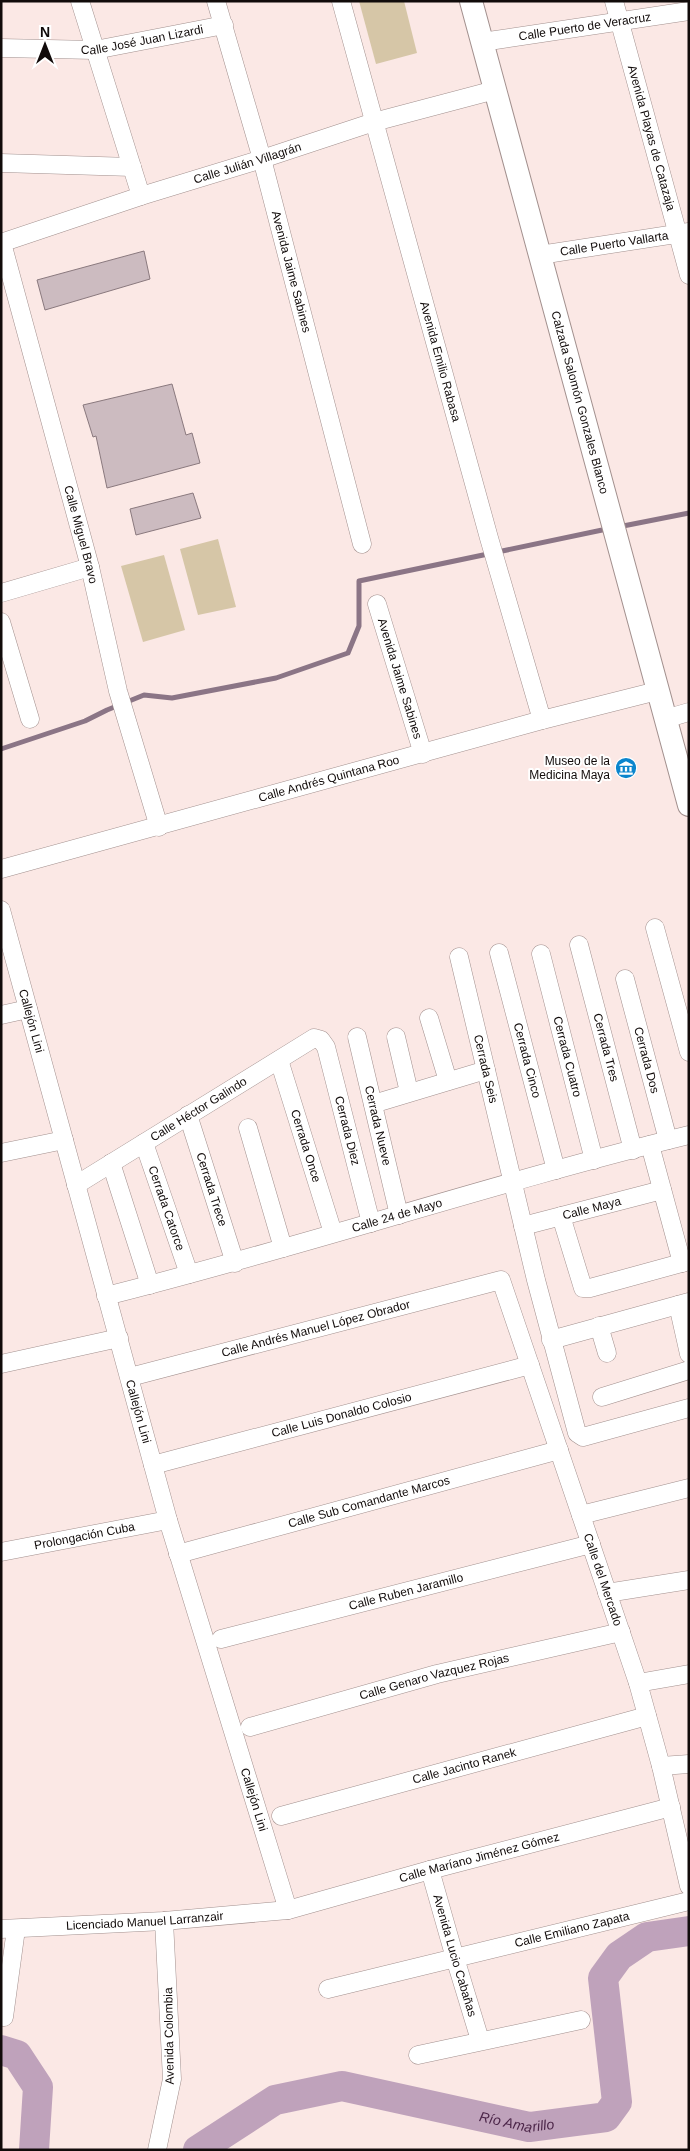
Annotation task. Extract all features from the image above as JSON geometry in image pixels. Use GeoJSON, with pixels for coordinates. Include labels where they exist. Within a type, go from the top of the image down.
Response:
{"type":"FeatureCollection","features":[{"type":"Feature","properties":{"kind":"street"},"geometry":{"type":"LineString","coordinates":[[80,1],[141,196]]}},
{"type":"Feature","properties":{"kind":"street","name":"Avenida Jaime Sabines"},"geometry":{"type":"LineString","coordinates":[[216,1],[262,159],[362,544]]}},
{"type":"Feature","properties":{"kind":"street","name":"Avenida Emilio Rabasa"},"geometry":{"type":"LineString","coordinates":[[341,1],[499,574],[542,720]]}},
{"type":"Feature","properties":{"kind":"street","name":"Calzada Salomón Gonzales Blanco"},"geometry":{"type":"LineString","coordinates":[[471,1],[689,805]]}},
{"type":"Feature","properties":{"kind":"street","name":"Avenida Playas de Catazaja"},"geometry":{"type":"LineString","coordinates":[[614,1],[683,233],[689,275]]}},
{"type":"Feature","properties":{"kind":"street","name":"Calle Puerto de Veracruz"},"geometry":{"type":"LineString","coordinates":[[482,42],[689,11]]}},
{"type":"Feature","properties":{"kind":"street","name":"Calle José Juan Lizardi"},"geometry":{"type":"LineString","coordinates":[[1,48],[95,50],[224,25]]}},
{"type":"Feature","properties":{"kind":"street","name":"Calle Julián Villagrán"},"geometry":{"type":"LineString","coordinates":[[2,243],[141,196],[374,122],[495,90]]}},
{"type":"Feature","properties":{"kind":"street"},"geometry":{"type":"LineString","coordinates":[[1,163],[132,167]]}},
{"type":"Feature","properties":{"kind":"street","name":"Calle Puerto Vallarta"},"geometry":{"type":"LineString","coordinates":[[540,255],[683,233]]}},
{"type":"Feature","properties":{"kind":"street","name":"Calle Miguel Bravo"},"geometry":{"type":"LineString","coordinates":[[2,243],[90,567],[118,691],[159,827]]}},
{"type":"Feature","properties":{"kind":"street"},"geometry":{"type":"LineString","coordinates":[[1,593],[90,567]]}},
{"type":"Feature","properties":{"kind":"street","name":"Avenida Jaime Sabines"},"geometry":{"type":"LineString","coordinates":[[377,604],[423,754]]}},
{"type":"Feature","properties":{"kind":"street"},"geometry":{"type":"LineString","coordinates":[[1,622],[30,719]]}},
{"type":"Feature","properties":{"kind":"street","name":"Calle Andrés Quintana Roo"},"geometry":{"type":"LineString","coordinates":[[1,869],[542,720],[657,692]]}},
{"type":"Feature","properties":{"kind":"street"},"geometry":{"type":"LineString","coordinates":[[665,719],[689,712]]}},
{"type":"Feature","properties":{"kind":"street","name":"Callejón Lini"},"geometry":{"type":"LineString","coordinates":[[1,910],[168,1520],[288,1910]]}},
{"type":"Feature","properties":{"kind":"street"},"geometry":{"type":"LineString","coordinates":[[655,928],[689,1052]]}},
{"type":"Feature","properties":{"kind":"street","name":"Cerrada Tres"},"geometry":{"type":"LineString","coordinates":[[578,945],[633,1150]]}},
{"type":"Feature","properties":{"kind":"street","name":"Cerrada Cinco"},"geometry":{"type":"LineString","coordinates":[[499,953],[556,1170]]}},
{"type":"Feature","properties":{"kind":"street","name":"Cerrada Cuatro"},"geometry":{"type":"LineString","coordinates":[[541,954],[594,1160]]}},
{"type":"Feature","properties":{"kind":"street","name":"Cerrada Seis"},"geometry":{"type":"LineString","coordinates":[[459,957],[512,1182]]}},
{"type":"Feature","properties":{"kind":"street","name":"Cerrada Dos"},"geometry":{"type":"LineString","coordinates":[[625,978],[668,1140]]}},
{"type":"Feature","properties":{"kind":"street"},"geometry":{"type":"LineString","coordinates":[[1,1015],[28,1009]]}},
{"type":"Feature","properties":{"kind":"street"},"geometry":{"type":"LineString","coordinates":[[429,1018],[448,1081]]}},
{"type":"Feature","properties":{"kind":"street","name":"Cerrada Nueve"},"geometry":{"type":"LineString","coordinates":[[357,1037],[399,1215]]}},
{"type":"Feature","properties":{"kind":"street"},"geometry":{"type":"LineString","coordinates":[[396,1037],[409,1092]]}},
{"type":"Feature","properties":{"kind":"street","name":"Calle Héctor Galindo"},"geometry":{"type":"LineString","coordinates":[[76,1185],[314,1038],[321,1040]]}},
{"type":"Feature","properties":{"kind":"street","name":"Cerrada Diez"},"geometry":{"type":"LineString","coordinates":[[321,1040],[326,1047],[371,1222]]}},
{"type":"Feature","properties":{"kind":"street","name":"Cerrada Once"},"geometry":{"type":"LineString","coordinates":[[279,1060],[333,1233]]}},
{"type":"Feature","properties":{"kind":"street"},"geometry":{"type":"LineString","coordinates":[[373,1104],[486,1070]]}},
{"type":"Feature","properties":{"kind":"street","name":"Cerrada Trece"},"geometry":{"type":"LineString","coordinates":[[188,1115],[235,1263]]}},
{"type":"Feature","properties":{"kind":"street"},"geometry":{"type":"LineString","coordinates":[[248,1128],[283,1248]]}},
{"type":"Feature","properties":{"kind":"street","name":"Calle 24 de Mayo"},"geometry":{"type":"LineString","coordinates":[[106,1296],[235,1263],[512,1182],[689,1135]]}},
{"type":"Feature","properties":{"kind":"street"},"geometry":{"type":"LineString","coordinates":[[1,1153],[64,1140]]}},
{"type":"Feature","properties":{"kind":"street","name":"Cerrada Catorce"},"geometry":{"type":"LineString","coordinates":[[144,1143],[189,1274]]}},
{"type":"Feature","properties":{"kind":"street"},"geometry":{"type":"LineString","coordinates":[[561,1216],[583,1288],[590,1288],[685,1262],[650,1145]]}},
{"type":"Feature","properties":{"kind":"street"},"geometry":{"type":"LineString","coordinates":[[111,1163],[150,1285]]}},
{"type":"Feature","properties":{"kind":"street"},"geometry":{"type":"LineString","coordinates":[[512,1182],[551,1340],[577,1434],[583,1437],[689,1408]]}},
{"type":"Feature","properties":{"kind":"street","name":"Calle Maya"},"geometry":{"type":"LineString","coordinates":[[523,1226],[662,1190]]}},
{"type":"Feature","properties":{"kind":"street","name":"Calle del Mercado"},"geometry":{"type":"LineString","coordinates":[[501,1280],[638,1683],[686,1860],[689,1886]]}},
{"type":"Feature","properties":{"kind":"street","name":"Calle Andrés Manuel López Obrador"},"geometry":{"type":"LineString","coordinates":[[130,1377],[501,1280]]}},
{"type":"Feature","properties":{"kind":"street"},"geometry":{"type":"LineString","coordinates":[[551,1340],[683,1304],[689,1354]]}},
{"type":"Feature","properties":{"kind":"street"},"geometry":{"type":"LineString","coordinates":[[599,1326],[607,1353]]}},
{"type":"Feature","properties":{"kind":"street"},"geometry":{"type":"LineString","coordinates":[[1,1364],[119,1338]]}},
{"type":"Feature","properties":{"kind":"street","name":"Calle Luis Donaldo Colosio"},"geometry":{"type":"LineString","coordinates":[[153,1465],[530,1365]]}},
{"type":"Feature","properties":{"kind":"street"},"geometry":{"type":"LineString","coordinates":[[602,1398],[689,1370]]}},
{"type":"Feature","properties":{"kind":"street","name":"Calle Sub Comandante Marcos"},"geometry":{"type":"LineString","coordinates":[[178,1554],[559,1450]]}},
{"type":"Feature","properties":{"kind":"street"},"geometry":{"type":"LineString","coordinates":[[581,1515],[689,1488]]}},
{"type":"Feature","properties":{"kind":"street","name":"Prolongación Cuba"},"geometry":{"type":"LineString","coordinates":[[1,1552],[168,1520]]}},
{"type":"Feature","properties":{"kind":"street","name":"Calle Ruben Jaramillo"},"geometry":{"type":"LineString","coordinates":[[221,1639],[591,1544]]}},
{"type":"Feature","properties":{"kind":"street"},"geometry":{"type":"LineString","coordinates":[[607,1593],[689,1580]]}},
{"type":"Feature","properties":{"kind":"street","name":"Calle Genaro Vazquez Rojas"},"geometry":{"type":"LineString","coordinates":[[250,1726],[437,1674],[621,1632]]}},
{"type":"Feature","properties":{"kind":"street"},"geometry":{"type":"LineString","coordinates":[[638,1683],[689,1674]]}},
{"type":"Feature","properties":{"kind":"street","name":"Calle Jacinto Ranek"},"geometry":{"type":"LineString","coordinates":[[281,1816],[647,1716]]}},
{"type":"Feature","properties":{"kind":"street"},"geometry":{"type":"LineString","coordinates":[[661,1766],[689,1764]]}},
{"type":"Feature","properties":{"kind":"street","name":"Calle Maríano Jiménez Gómez"},"geometry":{"type":"LineString","coordinates":[[288,1910],[430,1870],[671,1807]]}},
{"type":"Feature","properties":{"kind":"street","name":"Avenida Lucio Cabañas"},"geometry":{"type":"LineString","coordinates":[[430,1870],[480,2040]]}},
{"type":"Feature","properties":{"kind":"street","name":"Calle Emiliano Zapata"},"geometry":{"type":"LineString","coordinates":[[328,1989],[689,1901]]}},
{"type":"Feature","properties":{"kind":"street","name":"Licenciado Manuel Larranzair"},"geometry":{"type":"LineString","coordinates":[[9,1929],[164,1921],[288,1910]]}},
{"type":"Feature","properties":{"kind":"street","name":"Avenida Colombia"},"geometry":{"type":"LineString","coordinates":[[157,2150],[172,2079],[164,1921]]}},
{"type":"Feature","properties":{"kind":"street"},"geometry":{"type":"LineString","coordinates":[[4,2017],[9,1929]]}},
{"type":"Feature","properties":{"kind":"street"},"geometry":{"type":"LineString","coordinates":[[418,2055],[480,2040],[581,2020]]}},
{"type":"Feature","properties":{"kind":"shaded area"},"geometry":{"type":"Polygon","coordinates":[[[359,1],[404,1],[417,53],[376,64],[359,1]]]}},
{"type":"Feature","properties":{"kind":"shaded area"},"geometry":{"type":"Polygon","coordinates":[[[218,539],[236,607],[198,615],[180,549],[218,539]]]}},
{"type":"Feature","properties":{"kind":"shaded area"},"geometry":{"type":"Polygon","coordinates":[[[164,555],[185,630],[143,642],[121,566],[164,555]]]}},
{"type":"Feature","properties":{"kind":"building"},"geometry":{"type":"Polygon","coordinates":[[[144,251],[150,279],[45,310],[37,280],[144,251]]]}},
{"type":"Feature","properties":{"kind":"building"},"geometry":{"type":"Polygon","coordinates":[[[172,384],[186,435],[192,433],[200,463],[107,488],[96,436],[93,437],[83,405],[172,384]]]}},
{"type":"Feature","properties":{"kind":"building"},"geometry":{"type":"Polygon","coordinates":[[[193,493],[201,518],[136,535],[130,509],[193,493]]]}},
{"type":"Feature","properties":{"kind":"waterway"},"geometry":{"type":"LineString","coordinates":[[618,527],[689,513]]}},
{"type":"Feature","properties":{"kind":"waterway"},"geometry":{"type":"LineString","coordinates":[[1,749],[85,721],[144,695],[172,698],[276,678],[348,653],[359,626],[359,581],[607,529]]}},
{"type":"Feature","properties":{"kind":"waterway","name":"Río Amarillo"},"geometry":{"type":"LineString","coordinates":[[198,2150],[275,2100],[342,2086],[529,2127],[606,2117],[617,2102],[603,1978],[619,1956],[647,1937],[689,1931]]}},
{"type":"Feature","properties":{"kind":"waterway","name":"Río Amarillo"},"geometry":{"type":"LineString","coordinates":[[1,2050],[17,2055],[38,2087],[34,2150]]}},
{"type":"Feature","properties":{"kind":"place","name":"Museo de la Medicina Maya"},"geometry":{"type":"Point","coordinates":[626,768]}}]}
